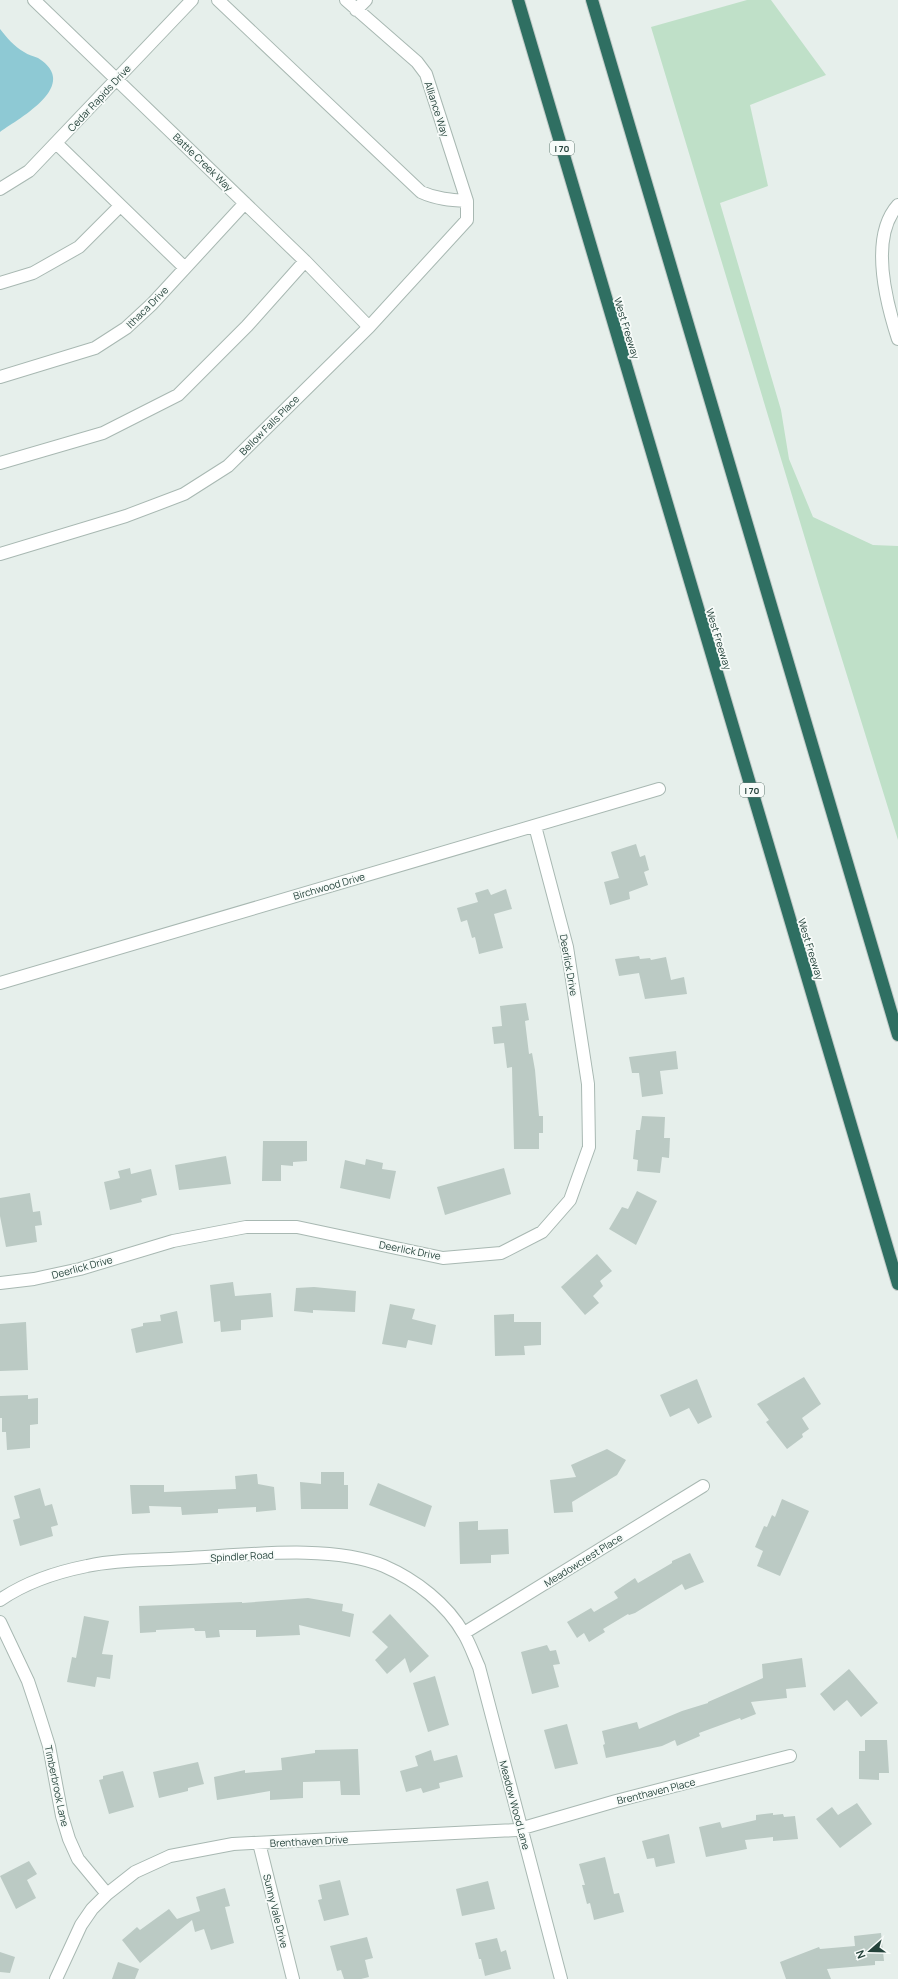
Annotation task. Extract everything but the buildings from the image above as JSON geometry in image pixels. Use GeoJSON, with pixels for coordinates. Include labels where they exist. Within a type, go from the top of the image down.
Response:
{"type":"FeatureCollection","features":[{"type":"Feature","properties":{"kind":"highway","name":"West Freeway"},"geometry":{"type":"LineString","coordinates":[[518,0],[898,1284]]}},
{"type":"Feature","properties":{"kind":"highway"},"geometry":{"type":"LineString","coordinates":[[592,0],[898,1035]]}},
{"type":"Feature","properties":{"kind":"street","name":"Battle Creek Way"},"geometry":{"type":"LineString","coordinates":[[34,0],[245,202],[369,327]]}},
{"type":"Feature","properties":{"kind":"street","name":"Cedar Rapids Drive"},"geometry":{"type":"LineString","coordinates":[[0,189],[29,171],[192,0]]}},
{"type":"Feature","properties":{"kind":"street"},"geometry":{"type":"LineString","coordinates":[[218,0],[421,192],[450,200],[467,201]]}},
{"type":"Feature","properties":{"kind":"street","name":"Alliance Way"},"geometry":{"type":"LineString","coordinates":[[346,0],[417,62],[426,74],[467,201]]}},
{"type":"Feature","properties":{"kind":"street"},"geometry":{"type":"LineString","coordinates":[[356,10],[366,0]]}},
{"type":"Feature","properties":{"kind":"street"},"geometry":{"type":"LineString","coordinates":[[56,143],[185,268]]}},
{"type":"Feature","properties":{"kind":"street","name":"Bellow Falls Place"},"geometry":{"type":"LineString","coordinates":[[0,554],[126,516],[184,494],[228,466],[369,327],[467,220],[467,201]]}},
{"type":"Feature","properties":{"kind":"street","name":"Ithaca Drive"},"geometry":{"type":"LineString","coordinates":[[0,377],[94,348],[126,328],[152,304],[245,202]]}},
{"type":"Feature","properties":{"kind":"street"},"geometry":{"type":"LineString","coordinates":[[898,205],[888,219],[884,228],[882,257],[884,282],[898,340]]}},
{"type":"Feature","properties":{"kind":"street"},"geometry":{"type":"LineString","coordinates":[[0,283],[33,273],[79,247],[120,206]]}},
{"type":"Feature","properties":{"kind":"street"},"geometry":{"type":"LineString","coordinates":[[0,463],[103,433],[178,395],[247,326],[305,261]]}},
{"type":"Feature","properties":{"kind":"street","name":"Birchwood Drive"},"geometry":{"type":"LineString","coordinates":[[0,983],[659,789]]}},
{"type":"Feature","properties":{"kind":"street","name":"Deerlick Drive"},"geometry":{"type":"LineString","coordinates":[[0,1283],[34,1279],[80,1269],[173,1241],[246,1227],[297,1227],[443,1258],[501,1254],[542,1232],[570,1200],[589,1147],[588,1084],[567,947],[535,826]]}},
{"type":"Feature","properties":{"kind":"street","name":"Meadowcrest Place"},"geometry":{"type":"LineString","coordinates":[[464,1634],[703,1486]]}},
{"type":"Feature","properties":{"kind":"street","name":"Spindler Road"},"geometry":{"type":"LineString","coordinates":[[0,1600],[11,1592],[43,1578],[89,1565],[299,1553],[356,1557],[384,1566],[411,1580],[430,1594],[464,1634]]}},
{"type":"Feature","properties":{"kind":"street","name":"Timberbrook Lane"},"geometry":{"type":"LineString","coordinates":[[0,1622],[28,1681],[37,1708],[49,1746],[62,1816],[69,1839],[78,1859],[107,1894]]}},
{"type":"Feature","properties":{"kind":"street","name":"Meadow Wood Lane"},"geometry":{"type":"LineString","coordinates":[[464,1634],[479,1667],[561,1979]]}},
{"type":"Feature","properties":{"kind":"street","name":"Brenthaven Place"},"geometry":{"type":"LineString","coordinates":[[522,1829],[616,1801],[790,1756]]}},
{"type":"Feature","properties":{"kind":"street","name":"Brenthaven Drive"},"geometry":{"type":"LineString","coordinates":[[107,1894],[135,1872],[170,1856],[233,1844],[478,1833],[522,1829]]}},
{"type":"Feature","properties":{"kind":"street","name":"Sunny Vale Drive"},"geometry":{"type":"LineString","coordinates":[[259,1844],[293,1979]]}},
{"type":"Feature","properties":{"kind":"street"},"geometry":{"type":"LineString","coordinates":[[56,1979],[81,1925],[92,1909],[107,1894]]}},
{"type":"Feature","properties":{"kind":"green space"},"geometry":{"type":"Polygon","coordinates":[[[747,0],[771,0],[826,75],[750,105],[768,186],[720,203],[781,410],[789,459],[813,517],[873,545],[898,546],[898,840],[819,585],[651,27],[747,0]]]}},
{"type":"Feature","properties":{"kind":"water"},"geometry":{"type":"Polygon","coordinates":[[[0,29],[17,47],[38,58],[50,68],[53,79],[50,89],[43,100],[21,118],[0,132],[0,29]]]}}]}
